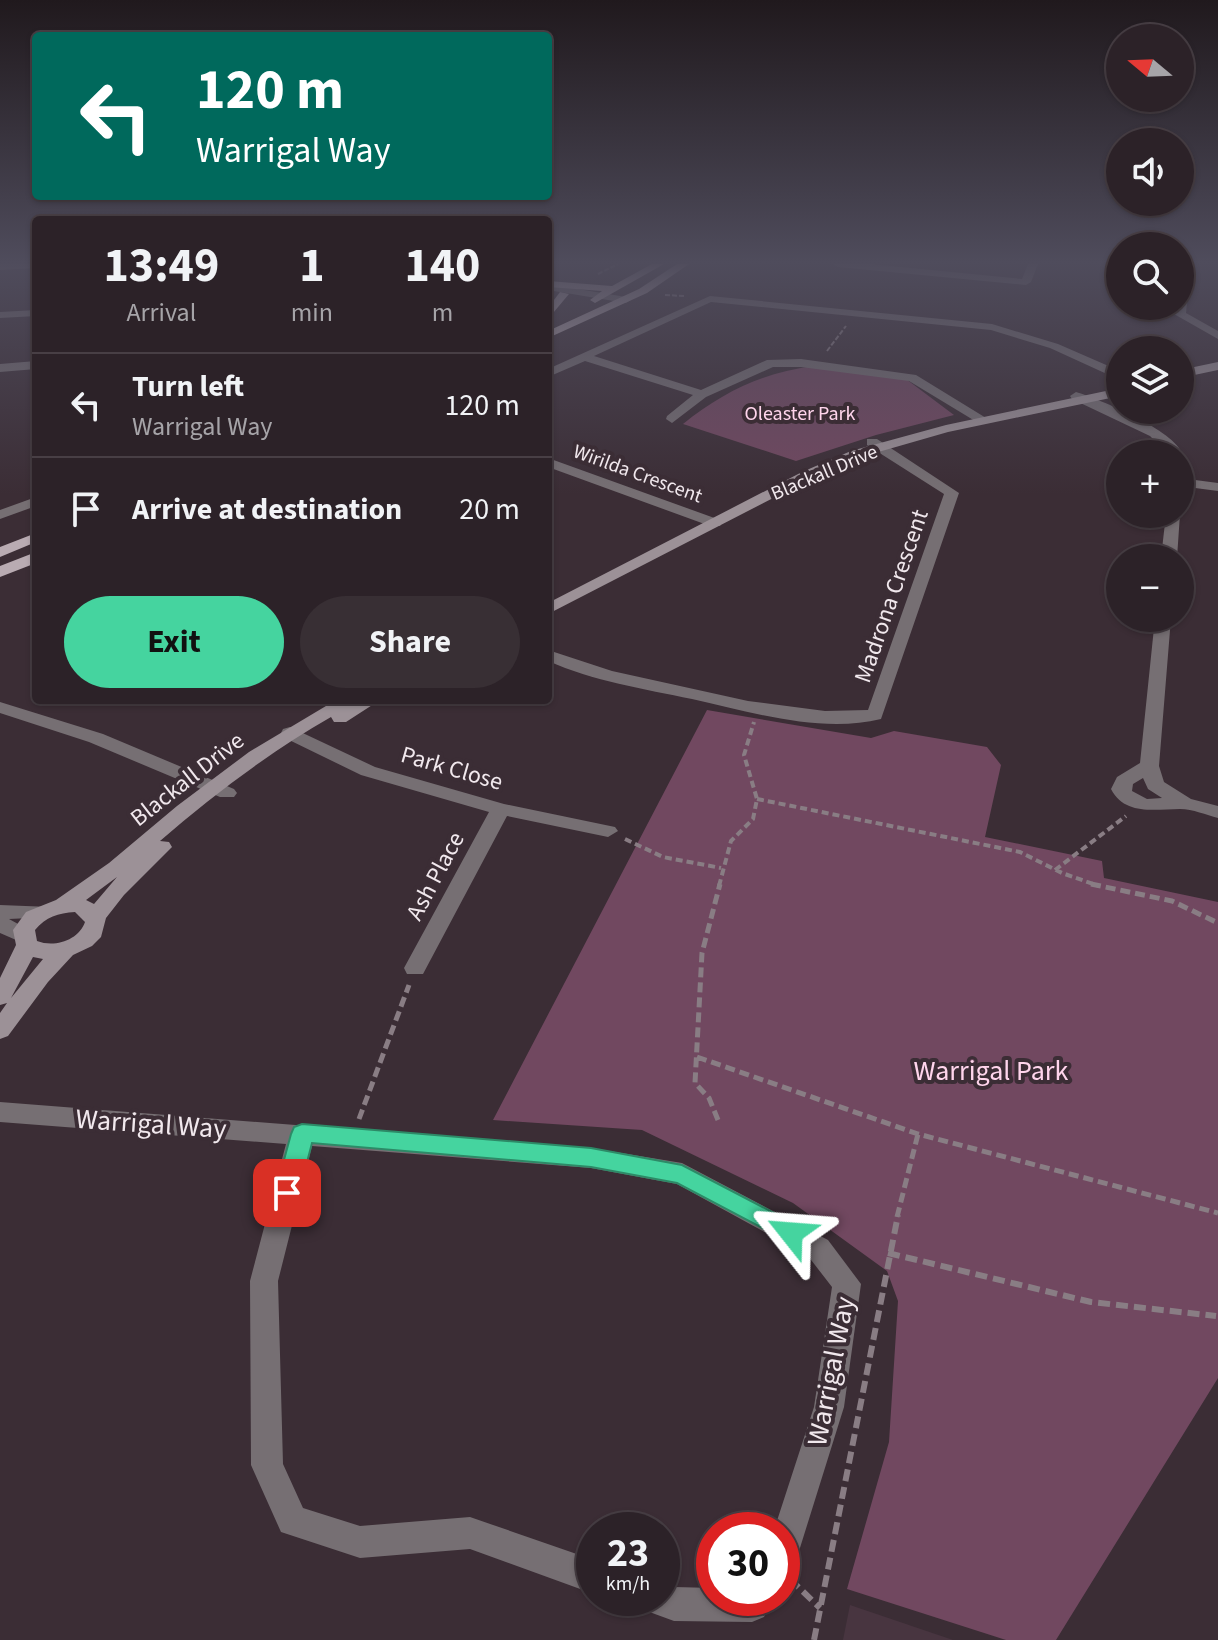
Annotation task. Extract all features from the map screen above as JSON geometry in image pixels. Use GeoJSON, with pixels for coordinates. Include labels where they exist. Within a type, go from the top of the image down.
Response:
{"type":"FeatureCollection","features":[{"type":"Feature","properties":{"kind":"main road"},"geometry":{"type":"LineString","coordinates":[[1194,374],[1215,370]]}},
{"type":"Feature","properties":{"kind":"main road","name":"Blackall Drive"},"geometry":{"type":"LineString","coordinates":[[552,597],[876,445],[981,418],[1106,392]]}},
{"type":"Feature","properties":{"kind":"main road","name":"Blackall Drive"},"geometry":{"type":"LineString","coordinates":[[552,607],[710,521]]}},
{"type":"Feature","properties":{"kind":"main road"},"geometry":{"type":"LineString","coordinates":[[0,552],[32,539]]}},
{"type":"Feature","properties":{"kind":"main road"},"geometry":{"type":"LineString","coordinates":[[0,572],[32,559]]}},
{"type":"Feature","properties":{"kind":"main road","name":"Blackall Drive"},"geometry":{"type":"LineString","coordinates":[[0,997],[12,978],[31,920],[116,868],[220,790],[343,704]]}},
{"type":"Feature","properties":{"kind":"main road","name":"Blackall Drive"},"geometry":{"type":"LineString","coordinates":[[297,737],[363,704]]}},
{"type":"Feature","properties":{"kind":"main road","name":"Blackall Drive"},"geometry":{"type":"LineString","coordinates":[[0,1030],[40,976],[65,950],[89,937],[96,928],[96,916],[145,862],[220,790]]}},
{"type":"Feature","properties":{"kind":"main road"},"geometry":{"type":"LineString","coordinates":[[52,909],[79,905],[96,916]]}},
{"type":"Feature","properties":{"kind":"main road"},"geometry":{"type":"LineString","coordinates":[[25,940],[43,952],[65,950]]}},
{"type":"Feature","properties":{"kind":"street"},"geometry":{"type":"LineString","coordinates":[[552,371],[620,341]]}},
{"type":"Feature","properties":{"kind":"street"},"geometry":{"type":"LineString","coordinates":[[1037,341],[1106,370]]}},
{"type":"Feature","properties":{"kind":"street"},"geometry":{"type":"LineString","coordinates":[[585,357],[702,394]]}},
{"type":"Feature","properties":{"kind":"street"},"geometry":{"type":"LineString","coordinates":[[672,419],[702,394],[771,363],[817,365],[912,378],[981,418]]}},
{"type":"Feature","properties":{"kind":"street"},"geometry":{"type":"LineString","coordinates":[[0,368],[32,365]]}},
{"type":"Feature","properties":{"kind":"street"},"geometry":{"type":"LineString","coordinates":[[1081,398],[1155,433],[1163,440]]}},
{"type":"Feature","properties":{"kind":"street","name":"Madrona Crescent"},"geometry":{"type":"LineString","coordinates":[[552,657],[576,669],[749,706],[849,718],[875,715],[952,493],[876,445]]}},
{"type":"Feature","properties":{"kind":"street","name":"Wirilda Crescent"},"geometry":{"type":"LineString","coordinates":[[552,464],[710,521]]}},
{"type":"Feature","properties":{"kind":"street"},"geometry":{"type":"LineString","coordinates":[[1194,484],[1218,487]]}},
{"type":"Feature","properties":{"kind":"street"},"geometry":{"type":"LineString","coordinates":[[0,515],[32,503]]}},
{"type":"Feature","properties":{"kind":"street"},"geometry":{"type":"LineString","coordinates":[[1162,632],[1149,766],[1155,785],[1184,803],[1218,812]]}},
{"type":"Feature","properties":{"kind":"street"},"geometry":{"type":"LineString","coordinates":[[0,707],[96,738],[220,790]]}},
{"type":"Feature","properties":{"kind":"street","name":"Park Close"},"geometry":{"type":"LineString","coordinates":[[297,737],[368,771],[501,809],[608,831]]}},
{"type":"Feature","properties":{"kind":"street"},"geometry":{"type":"LineString","coordinates":[[1149,766],[1124,781],[1121,789],[1124,795],[1139,803],[1160,806],[1184,803]]}},
{"type":"Feature","properties":{"kind":"street","name":"Ash Place"},"geometry":{"type":"LineString","coordinates":[[415,968],[501,809]]}},
{"type":"Feature","properties":{"kind":"street"},"geometry":{"type":"LineString","coordinates":[[0,912],[52,909]]}},
{"type":"Feature","properties":{"kind":"street"},"geometry":{"type":"LineString","coordinates":[[0,924],[25,940]]}},
{"type":"Feature","properties":{"kind":"street","name":"Warrigal Way"},"geometry":{"type":"LineString","coordinates":[[0,1112],[591,1158],[682,1174],[818,1248],[847,1284],[829,1407],[796,1512]]}},
{"type":"Feature","properties":{"kind":"street"},"geometry":{"type":"LineString","coordinates":[[302,1134],[264,1281],[267,1465],[292,1521],[360,1542],[470,1533],[576,1571]]}},
{"type":"Feature","properties":{"kind":"path"},"geometry":{"type":"LineString","coordinates":[[817,365],[836,341]]}},
{"type":"Feature","properties":{"kind":"path"},"geometry":{"type":"LineString","coordinates":[[718,1120],[709,1098],[695,1083],[702,953],[721,868],[731,841],[753,819],[757,799],[744,755],[756,715],[749,706]]}},
{"type":"Feature","properties":{"kind":"path"},"geometry":{"type":"LineString","coordinates":[[757,799],[1020,852],[1090,883],[1161,897],[1200,909],[1218,923]]}},
{"type":"Feature","properties":{"kind":"path"},"geometry":{"type":"LineString","coordinates":[[1055,870],[1139,803]]}},
{"type":"Feature","properties":{"kind":"path"},"geometry":{"type":"LineString","coordinates":[[608,831],[663,857],[721,868]]}},
{"type":"Feature","properties":{"kind":"path"},"geometry":{"type":"LineString","coordinates":[[352,1137],[415,968]]}},
{"type":"Feature","properties":{"kind":"path"},"geometry":{"type":"LineString","coordinates":[[697,1057],[918,1134],[1218,1213]]}},
{"type":"Feature","properties":{"kind":"path"},"geometry":{"type":"LineString","coordinates":[[814,1640],[888,1253],[918,1134]]}},
{"type":"Feature","properties":{"kind":"path"},"geometry":{"type":"LineString","coordinates":[[888,1253],[1091,1302],[1216,1316]]}},
{"type":"Feature","properties":{"kind":"path"},"geometry":{"type":"LineString","coordinates":[[800,1589],[820,1608]]}},
{"type":"Feature","properties":{"kind":"shaded area"},"geometry":{"type":"Polygon","coordinates":[[[850,1605],[953,1640],[843,1640],[850,1605]]]}},
{"type":"Feature","properties":{"kind":"green space","name":"Oleaster Park"},"geometry":{"type":"Polygon","coordinates":[[[813,366],[906,379],[954,415],[876,435],[796,461],[683,424],[728,393],[760,379],[813,366]]]}},
{"type":"Feature","properties":{"kind":"green space","name":"Warrigal Park"},"geometry":{"type":"Polygon","coordinates":[[[707,710],[871,738],[894,731],[987,747],[1001,765],[985,837],[1102,861],[1104,878],[1218,902],[1218,1378],[1056,1640],[1006,1640],[847,1589],[889,1442],[898,1301],[887,1271],[793,1203],[642,1130],[493,1120],[707,710]]]}},
{"type":"Feature","properties":{"kind":"route"},"geometry":{"type":"LineString","coordinates":[[287,1193],[302,1134],[352,1137],[591,1158],[682,1174],[791,1233]]}}]}
